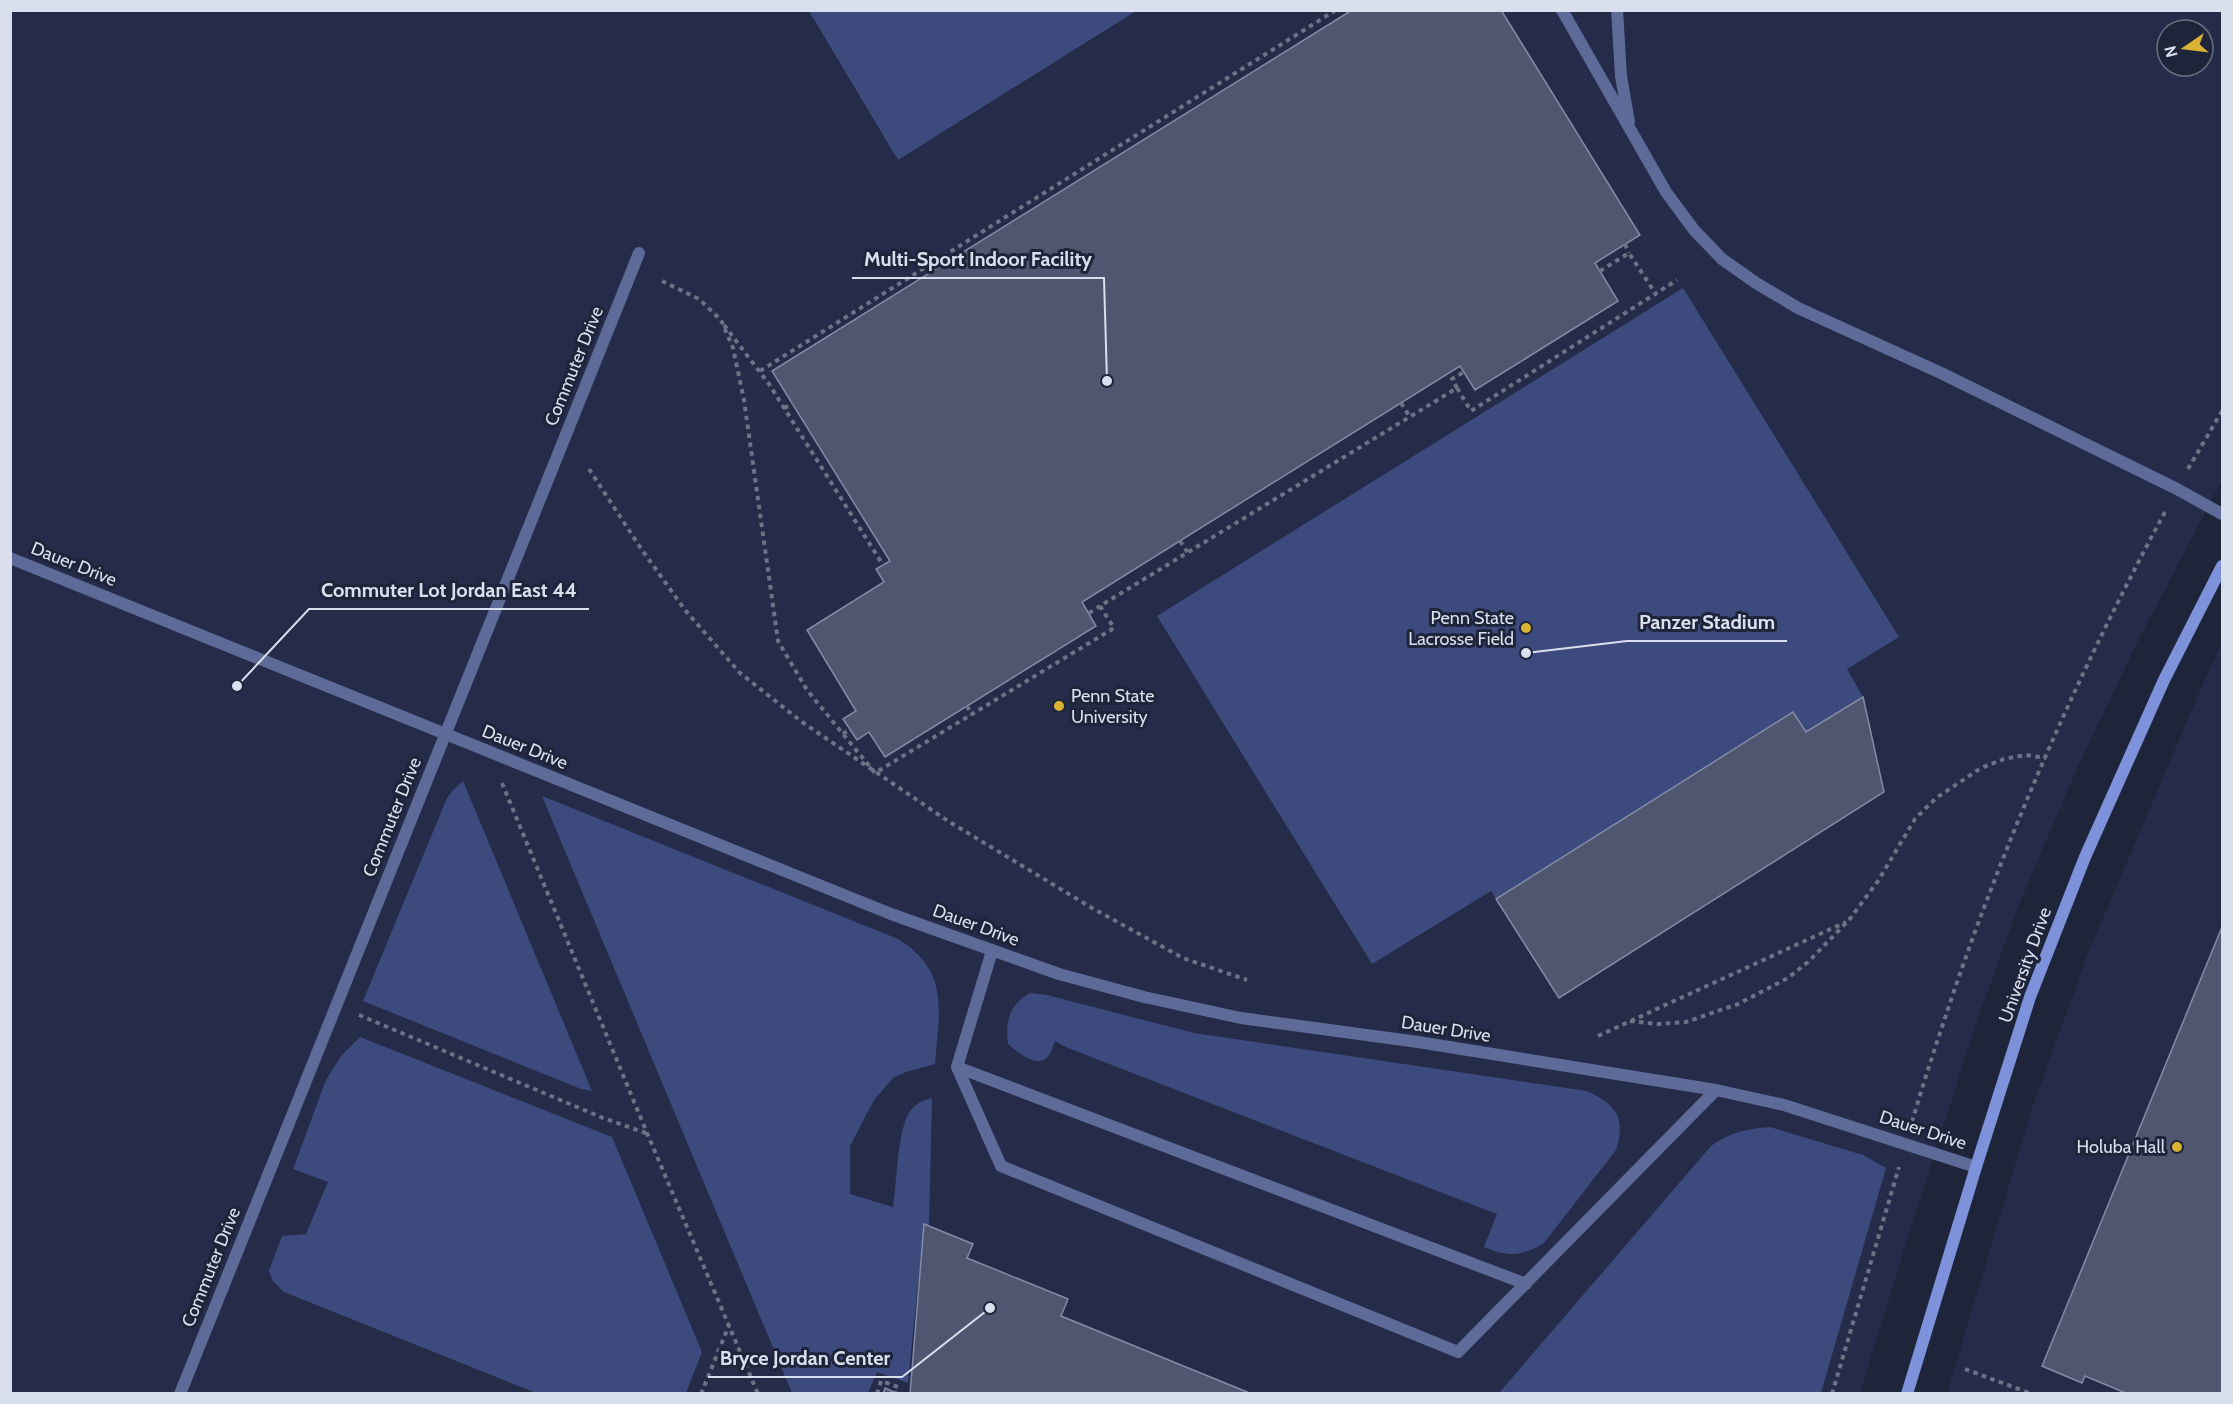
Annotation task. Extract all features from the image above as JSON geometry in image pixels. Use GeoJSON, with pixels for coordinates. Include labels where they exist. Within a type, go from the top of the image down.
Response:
{"type":"FeatureCollection","features":[{"type":"Feature","properties":{"kind":"main road","name":"University Drive"},"geometry":{"type":"LineString","coordinates":[[1907,1394],[2030,998],[2085,857],[2164,680],[2223,566]]}},
{"type":"Feature","properties":{"kind":"street"},"geometry":{"type":"LineString","coordinates":[[1562,10],[1666,192],[1694,230],[1722,258],[1756,283],[1798,308],[1962,384],[2177,489],[2223,514]]}},
{"type":"Feature","properties":{"kind":"street"},"geometry":{"type":"LineString","coordinates":[[1617,10],[1621,76],[1631,132]]}},
{"type":"Feature","properties":{"kind":"street","name":"Commuter Drive"},"geometry":{"type":"LineString","coordinates":[[180,1394],[639,253]]}},
{"type":"Feature","properties":{"kind":"street","name":"Dauer Drive"},"geometry":{"type":"LineString","coordinates":[[10,558],[891,914],[1059,974],[1144,997],[1241,1018],[1418,1042],[1716,1090],[1784,1105],[1976,1167]]}},
{"type":"Feature","properties":{"kind":"street"},"geometry":{"type":"LineString","coordinates":[[992,951],[957,1067],[1001,1166],[1458,1352],[1716,1090]]}},
{"type":"Feature","properties":{"kind":"street"},"geometry":{"type":"LineString","coordinates":[[957,1067],[1526,1284]]}},
{"type":"Feature","properties":{"kind":"path"},"geometry":{"type":"LineString","coordinates":[[760,371],[1336,10]]}},
{"type":"Feature","properties":{"kind":"path"},"geometry":{"type":"LineString","coordinates":[[1625,244],[1655,294]]}},
{"type":"Feature","properties":{"kind":"path"},"geometry":{"type":"LineString","coordinates":[[1600,271],[1629,253]]}},
{"type":"Feature","properties":{"kind":"path"},"geometry":{"type":"LineString","coordinates":[[1464,372],[1452,379],[1471,411],[1677,280]]}},
{"type":"Feature","properties":{"kind":"path"},"geometry":{"type":"LineString","coordinates":[[662,281],[699,299],[721,320],[760,371],[883,565]]}},
{"type":"Feature","properties":{"kind":"path"},"geometry":{"type":"LineString","coordinates":[[721,320],[733,348],[744,400],[778,641],[807,690],[875,773]]}},
{"type":"Feature","properties":{"kind":"path"},"geometry":{"type":"LineString","coordinates":[[1089,613],[1457,388]]}},
{"type":"Feature","properties":{"kind":"path"},"geometry":{"type":"LineString","coordinates":[[1401,403],[1410,417]]}},
{"type":"Feature","properties":{"kind":"path"},"geometry":{"type":"LineString","coordinates":[[784,408],[792,404]]}},
{"type":"Feature","properties":{"kind":"path"},"geometry":{"type":"LineString","coordinates":[[2195,457],[2223,411]]}},
{"type":"Feature","properties":{"kind":"path"},"geometry":{"type":"LineString","coordinates":[[590,469],[640,547],[685,610],[740,673],[802,722],[875,773],[976,838],[1092,908],[1183,958],[1247,980]]}},
{"type":"Feature","properties":{"kind":"path"},"geometry":{"type":"LineString","coordinates":[[1916,1107],[1980,916],[2024,806],[2094,651],[2159,523]]}},
{"type":"Feature","properties":{"kind":"path"},"geometry":{"type":"LineString","coordinates":[[1180,540],[1188,553]]}},
{"type":"Feature","properties":{"kind":"path"},"geometry":{"type":"LineString","coordinates":[[875,773],[1114,628],[1100,606]]}},
{"type":"Feature","properties":{"kind":"path"},"geometry":{"type":"LineString","coordinates":[[967,706],[972,715]]}},
{"type":"Feature","properties":{"kind":"path"},"geometry":{"type":"LineString","coordinates":[[843,734],[850,729]]}},
{"type":"Feature","properties":{"kind":"path"},"geometry":{"type":"LineString","coordinates":[[1630,1021],[1658,1024],[1686,1022],[1738,1004],[1788,978],[1808,962],[1849,920],[1878,881],[1915,819],[1936,798],[1981,768],[2004,759],[2026,755],[2046,758]]}},
{"type":"Feature","properties":{"kind":"path"},"geometry":{"type":"LineString","coordinates":[[499,777],[758,1394]]}},
{"type":"Feature","properties":{"kind":"path"},"geometry":{"type":"LineString","coordinates":[[1598,1035],[1849,920]]}},
{"type":"Feature","properties":{"kind":"path"},"geometry":{"type":"LineString","coordinates":[[354,1013],[603,1118],[647,1133]]}},
{"type":"Feature","properties":{"kind":"path"},"geometry":{"type":"LineString","coordinates":[[1832,1394],[1895,1179]]}},
{"type":"Feature","properties":{"kind":"path"},"geometry":{"type":"LineString","coordinates":[[701,1394],[729,1325]]}},
{"type":"Feature","properties":{"kind":"path"},"geometry":{"type":"LineString","coordinates":[[1965,1370],[2032,1394]]}},
{"type":"Feature","properties":{"kind":"path"},"geometry":{"type":"LineString","coordinates":[[877,1394],[881,1382],[898,1387],[896,1393]]}},
{"type":"Feature","properties":{"kind":"shaded area","name":"Penn State University"},"geometry":{"type":"Polygon","coordinates":[[[10,11],[2222,11],[2222,480],[2136,645],[2078,766],[2018,907],[1978,1018],[1860,1393],[11,1393],[10,11]]]}},
{"type":"Feature","properties":{"kind":"shaded area"},"geometry":{"type":"Polygon","coordinates":[[[809,11],[1136,11],[898,160],[809,11]]]}},
{"type":"Feature","properties":{"kind":"shaded area"},"geometry":{"type":"Polygon","coordinates":[[[1683,288],[1899,637],[1847,669],[1863,697],[1884,792],[1559,998],[1491,891],[1372,964],[1157,616],[1683,288]]]}},
{"type":"Feature","properties":{"kind":"shaded area"},"geometry":{"type":"Polygon","coordinates":[[[2222,643],[2222,1393],[1947,1394],[2033,1105],[2089,951],[2222,643]]]}},
{"type":"Feature","properties":{"kind":"shaded area"},"geometry":{"type":"Polygon","coordinates":[[[463,781],[592,1091],[581,1089],[363,1001],[447,798],[463,781]]]}},
{"type":"Feature","properties":{"kind":"shaded area"},"geometry":{"type":"Polygon","coordinates":[[[542,796],[898,939],[915,951],[926,965],[934,979],[939,1010],[935,1064],[893,1078],[874,1100],[850,1146],[850,1194],[893,1207],[905,1122],[916,1105],[932,1098],[929,1226],[924,1224],[908,1383],[877,1372],[868,1393],[792,1393],[542,796]]]}},
{"type":"Feature","properties":{"kind":"shaded area"},"geometry":{"type":"Polygon","coordinates":[[[1030,993],[1047,995],[1194,1033],[1587,1091],[1612,1107],[1619,1121],[1619,1139],[1616,1150],[1544,1243],[1521,1253],[1500,1253],[1484,1247],[1497,1214],[1055,1041],[1050,1054],[1045,1059],[1034,1061],[1029,1059],[1008,1044],[1007,1029],[1013,1008],[1030,993]]]}},
{"type":"Feature","properties":{"kind":"shaded area"},"geometry":{"type":"Polygon","coordinates":[[[360,1037],[612,1137],[702,1352],[686,1393],[536,1393],[284,1292],[273,1281],[269,1271],[282,1236],[306,1234],[328,1182],[293,1169],[326,1080],[341,1056],[360,1037]]]}},
{"type":"Feature","properties":{"kind":"shaded area"},"geometry":{"type":"Polygon","coordinates":[[[1770,1127],[1863,1155],[1886,1168],[1821,1393],[1499,1393],[1711,1146],[1739,1132],[1770,1127]]]}},
{"type":"Feature","properties":{"kind":"building"},"geometry":{"type":"Polygon","coordinates":[[[1352,10],[1501,10],[1640,235],[1595,263],[1618,301],[1475,390],[1460,366],[1082,602],[1096,626],[885,757],[869,732],[857,740],[843,719],[856,711],[807,630],[884,582],[876,569],[890,561],[772,371],[1352,10]]]}},
{"type":"Feature","properties":{"kind":"building"},"geometry":{"type":"Polygon","coordinates":[[[1863,697],[1884,792],[1559,998],[1496,899],[1793,712],[1806,732],[1863,697]]]}},
{"type":"Feature","properties":{"kind":"building","name":"Holuba Hall"},"geometry":{"type":"Polygon","coordinates":[[[2222,927],[2222,1394],[2128,1394],[2085,1376],[2082,1383],[2042,1366],[2222,927]]]}},
{"type":"Feature","properties":{"kind":"building"},"geometry":{"type":"Polygon","coordinates":[[[924,1224],[973,1244],[967,1258],[1068,1299],[1061,1316],[1252,1394],[910,1394],[924,1224]]]}},
{"type":"Feature","properties":{"kind":"building"},"geometry":{"type":"Polygon","coordinates":[[[885,1388],[896,1393],[897,1394],[883,1394],[885,1388]]]}},
{"type":"Feature","properties":{"kind":"place","name":"Multi-Sport Indoor Facility"},"geometry":{"type":"Point","coordinates":[1107,381]}},
{"type":"Feature","properties":{"kind":"place","name":"Penn State Lacrosse Field"},"geometry":{"type":"Point","coordinates":[1526,628]}},
{"type":"Feature","properties":{"kind":"place","name":"Panzer Stadium"},"geometry":{"type":"Point","coordinates":[1526,653]}},
{"type":"Feature","properties":{"kind":"place","name":"Commuter Lot Jordan East 44"},"geometry":{"type":"Point","coordinates":[237,686]}},
{"type":"Feature","properties":{"kind":"place","name":"Penn State University"},"geometry":{"type":"Point","coordinates":[1059,706]}},
{"type":"Feature","properties":{"kind":"place","name":"Holuba Hall"},"geometry":{"type":"Point","coordinates":[2177,1147]}},
{"type":"Feature","properties":{"kind":"place","name":"Bryce Jordan Center"},"geometry":{"type":"Point","coordinates":[990,1308]}}]}
